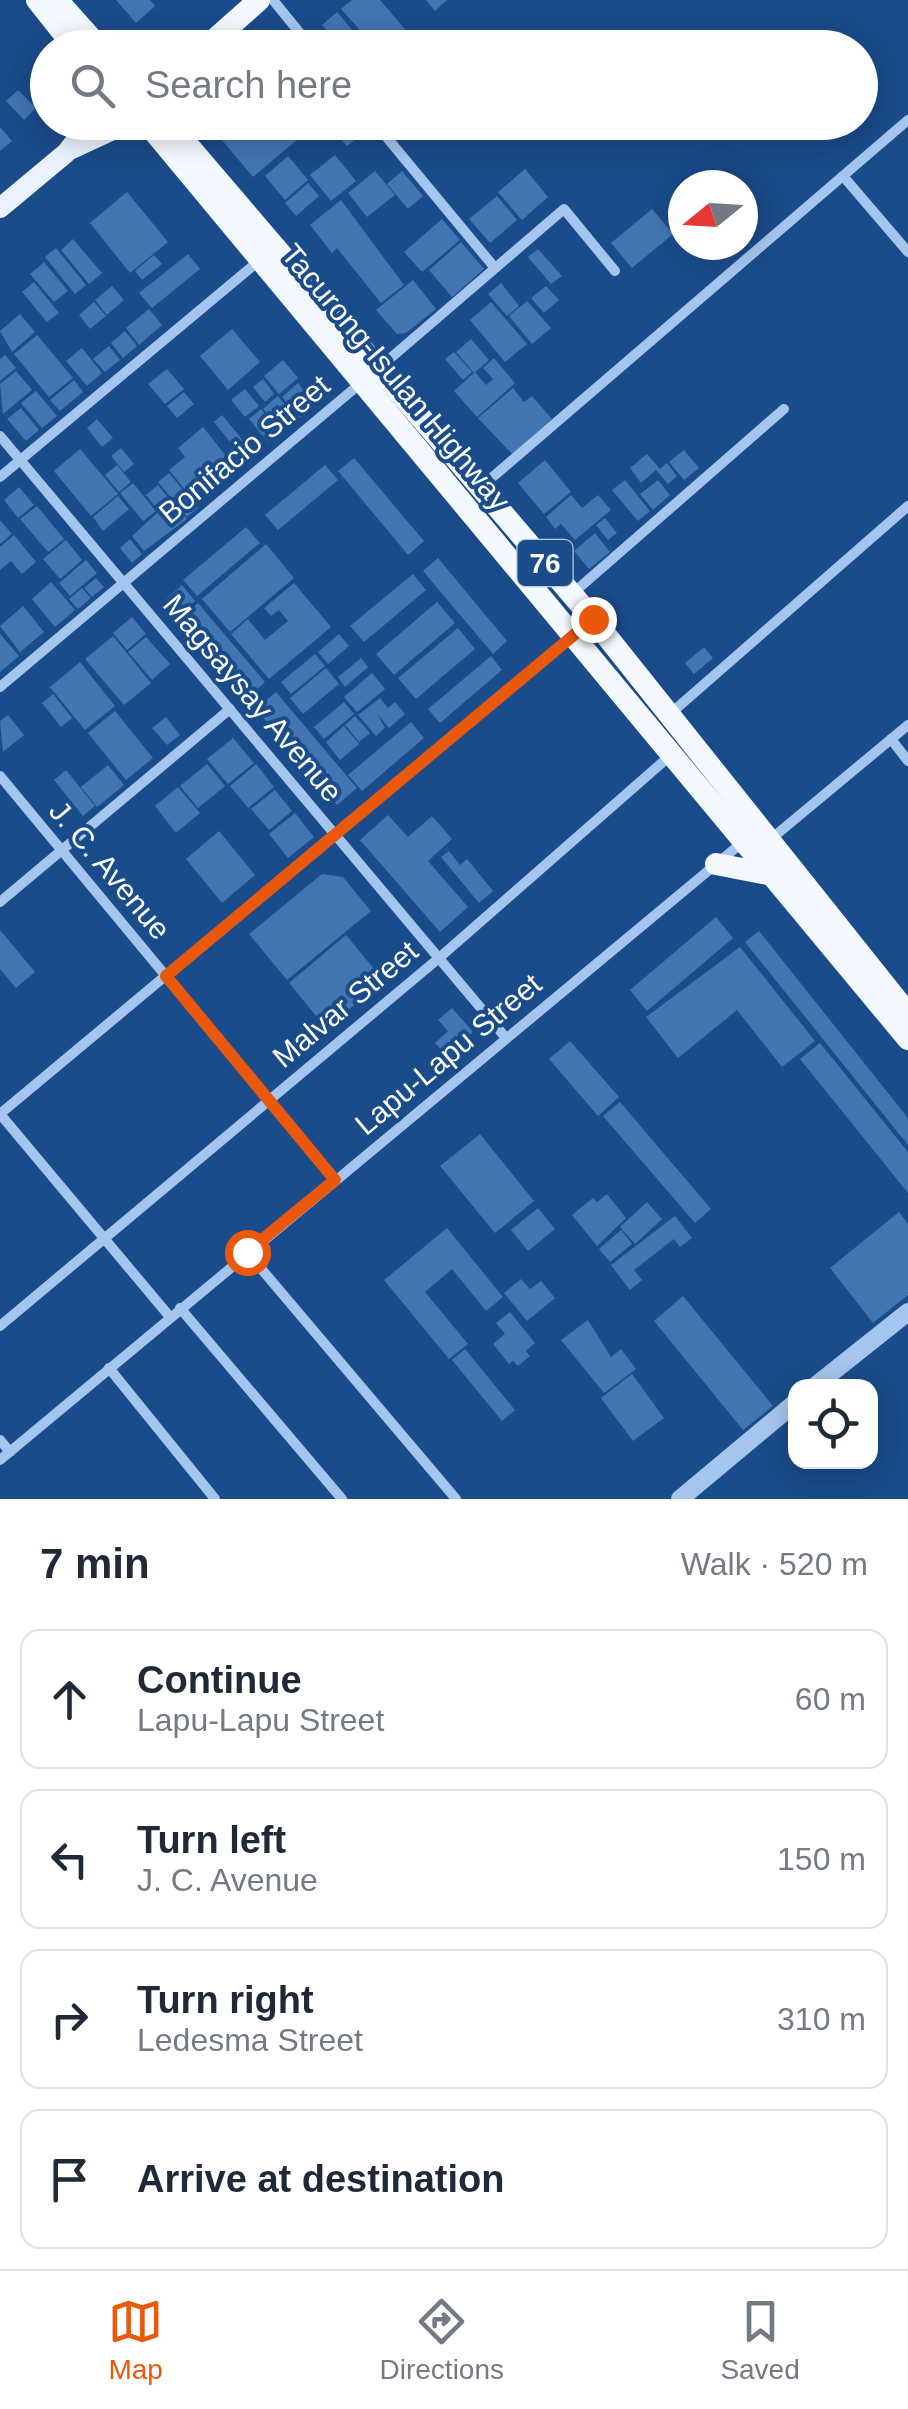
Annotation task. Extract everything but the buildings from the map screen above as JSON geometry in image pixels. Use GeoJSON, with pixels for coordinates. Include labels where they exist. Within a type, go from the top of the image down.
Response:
{"type":"FeatureCollection","features":[{"type":"Feature","properties":{"kind":"highway"},"geometry":{"type":"LineString","coordinates":[[37,0],[61,30]]}},
{"type":"Feature","properties":{"kind":"highway"},"geometry":{"type":"LineString","coordinates":[[58,0],[84,30]]}},
{"type":"Feature","properties":{"kind":"highway"},"geometry":{"type":"LineString","coordinates":[[205,30],[239,0]]}},
{"type":"Feature","properties":{"kind":"highway"},"geometry":{"type":"LineString","coordinates":[[225,30],[260,0]]}},
{"type":"Feature","properties":{"kind":"highway","name":"Tacurong-Isulan Highway"},"geometry":{"type":"LineString","coordinates":[[163,140],[268,254],[370,375],[573,636],[908,1039]]}},
{"type":"Feature","properties":{"kind":"highway","name":"Tacurong-Isulan Highway"},"geometry":{"type":"LineString","coordinates":[[182,140],[268,254]]}},
{"type":"Feature","properties":{"kind":"highway","name":"Tacurong-Isulan Highway"},"geometry":{"type":"LineString","coordinates":[[370,375],[480,488],[593,619],[907,1011]]}},
{"type":"Feature","properties":{"kind":"highway"},"geometry":{"type":"LineString","coordinates":[[716,864],[772,875]]}},
{"type":"Feature","properties":{"kind":"main road"},"geometry":{"type":"LineString","coordinates":[[0,208],[76,140]]}},
{"type":"Feature","properties":{"kind":"main road"},"geometry":{"type":"LineString","coordinates":[[66,152],[91,140]]}},
{"type":"Feature","properties":{"kind":"street"},"geometry":{"type":"LineString","coordinates":[[272,0],[297,30]]}},
{"type":"Feature","properties":{"kind":"street"},"geometry":{"type":"LineString","coordinates":[[480,488],[908,120]]}},
{"type":"Feature","properties":{"kind":"street"},"geometry":{"type":"LineString","coordinates":[[389,140],[495,268]]}},
{"type":"Feature","properties":{"kind":"street"},"geometry":{"type":"LineString","coordinates":[[843,176],[908,252]]}},
{"type":"Feature","properties":{"kind":"street","name":"Bonifacio Street"},"geometry":{"type":"LineString","coordinates":[[0,687],[564,209],[614,271]]}},
{"type":"Feature","properties":{"kind":"street"},"geometry":{"type":"LineString","coordinates":[[0,476],[268,254]]}},
{"type":"Feature","properties":{"kind":"street"},"geometry":{"type":"LineString","coordinates":[[571,594],[784,409]]}},
{"type":"Feature","properties":{"kind":"street","name":"Magsaysay Avenue"},"geometry":{"type":"LineString","coordinates":[[0,436],[506,1038]]}},
{"type":"Feature","properties":{"kind":"street"},"geometry":{"type":"LineString","coordinates":[[669,714],[908,506]]}},
{"type":"Feature","properties":{"kind":"street"},"geometry":{"type":"LineString","coordinates":[[170,1317],[0,1114],[593,619]]}},
{"type":"Feature","properties":{"kind":"street"},"geometry":{"type":"LineString","coordinates":[[0,902],[230,709]]}},
{"type":"Feature","properties":{"kind":"street"},"geometry":{"type":"LineString","coordinates":[[770,840],[908,725]]}},
{"type":"Feature","properties":{"kind":"street"},"geometry":{"type":"LineString","coordinates":[[891,740],[908,761]]}},
{"type":"Feature","properties":{"kind":"street","name":"Malvar Street"},"geometry":{"type":"LineString","coordinates":[[0,1326],[439,958],[672,754]]}},
{"type":"Feature","properties":{"kind":"street","name":"J. C. Avenue"},"geometry":{"type":"LineString","coordinates":[[0,776],[335,1180]]}},
{"type":"Feature","properties":{"kind":"street","name":"Lapu-Lapu Street"},"geometry":{"type":"LineString","coordinates":[[5,1456],[744,841]]}},
{"type":"Feature","properties":{"kind":"street"},"geometry":{"type":"LineString","coordinates":[[247,1252],[456,1499]]}},
{"type":"Feature","properties":{"kind":"street"},"geometry":{"type":"LineString","coordinates":[[180,1308],[342,1499]]}},
{"type":"Feature","properties":{"kind":"street"},"geometry":{"type":"LineString","coordinates":[[823,1379],[908,1312]]}},
{"type":"Feature","properties":{"kind":"street"},"geometry":{"type":"LineString","coordinates":[[109,1368],[215,1499]]}},
{"type":"Feature","properties":{"kind":"street"},"geometry":{"type":"LineString","coordinates":[[680,1499],[788,1409]]}},
{"type":"Feature","properties":{"kind":"street"},"geometry":{"type":"LineString","coordinates":[[0,1440],[5,1456]]}},
{"type":"Feature","properties":{"kind":"route"},"geometry":{"type":"LineString","coordinates":[[247,1252],[335,1180],[166,976],[593,619]]}}]}
